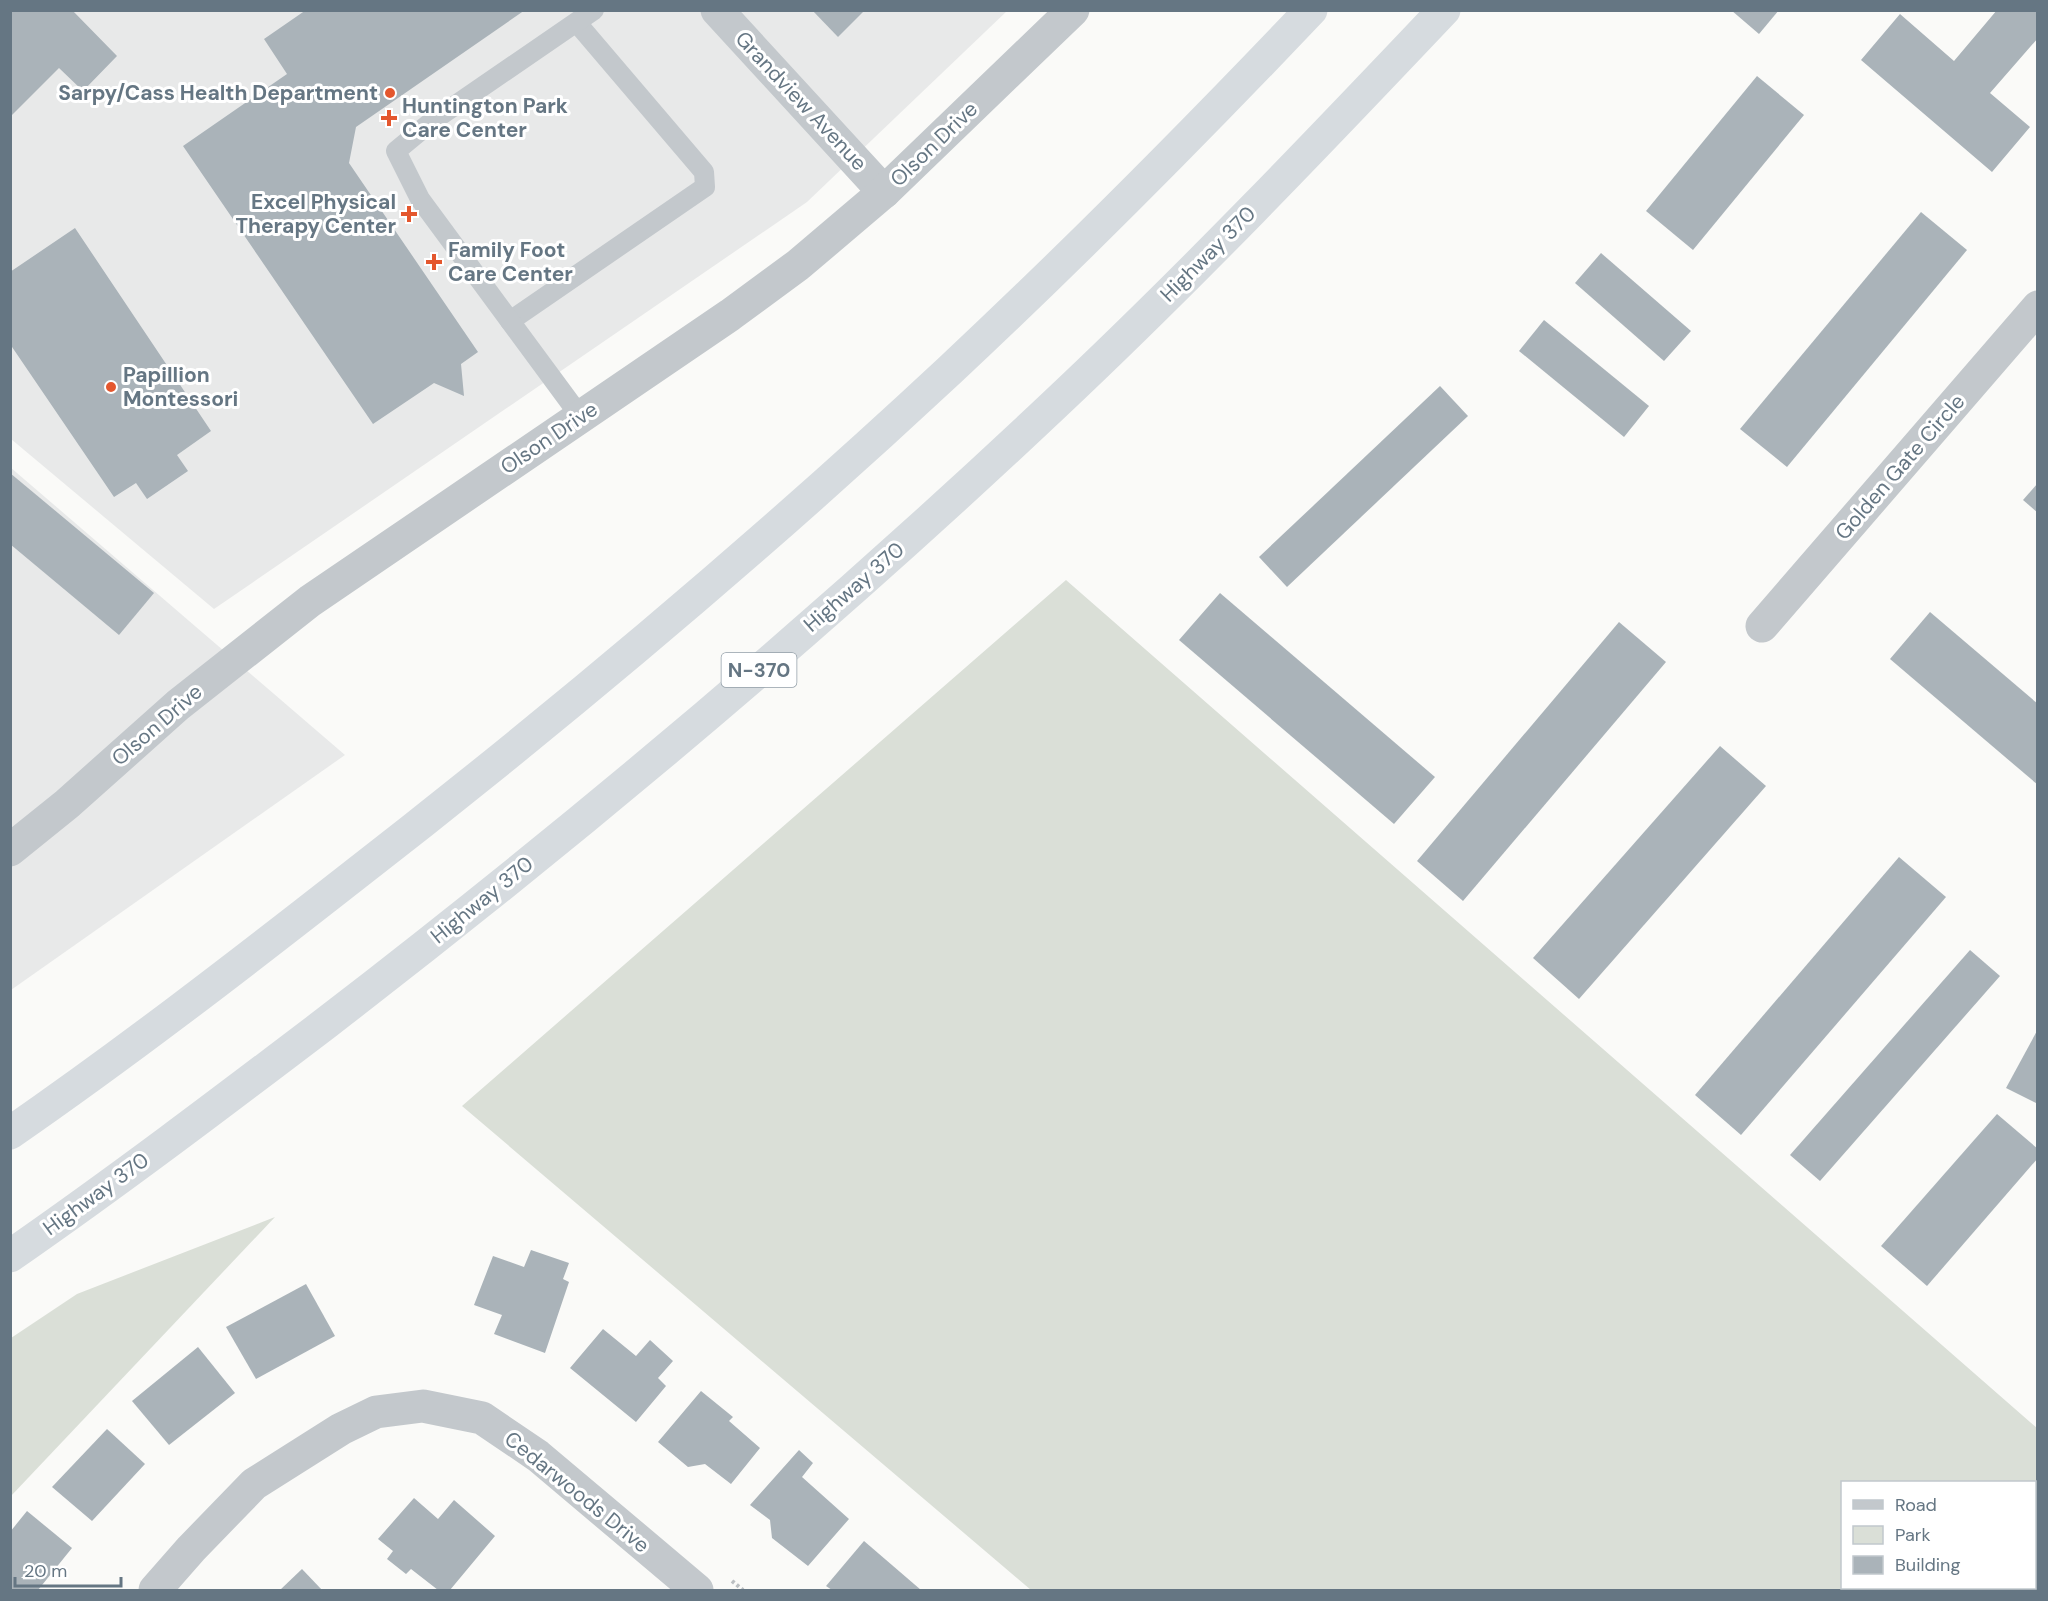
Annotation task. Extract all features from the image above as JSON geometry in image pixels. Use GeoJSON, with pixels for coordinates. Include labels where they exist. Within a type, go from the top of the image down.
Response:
{"type":"FeatureCollection","features":[{"type":"Feature","properties":{"kind":"highway"},"geometry":{"type":"LineString","coordinates":[[10,1133],[81,1084],[195,999],[410,832],[601,678],[796,509],[949,371],[1088,238],[1311,10]]}},
{"type":"Feature","properties":{"kind":"highway","name":"Highway 370"},"geometry":{"type":"LineString","coordinates":[[10,1256],[213,1109],[409,959],[592,812],[761,669],[909,539],[1056,403],[1198,265],[1444,10]]}},
{"type":"Feature","properties":{"kind":"street","name":"Grandview Avenue"},"geometry":{"type":"LineString","coordinates":[[717,10],[884,192]]}},
{"type":"Feature","properties":{"kind":"street","name":"Olson Drive"},"geometry":{"type":"LineString","coordinates":[[10,850],[84,789],[178,705],[310,601],[730,315],[798,265],[884,192],[1073,10]]}},
{"type":"Feature","properties":{"kind":"street","name":"Golden Gate Circle"},"geometry":{"type":"LineString","coordinates":[[1762,626],[2037,308]]}},
{"type":"Feature","properties":{"kind":"street","name":"Cedarwoods Drive"},"geometry":{"type":"LineString","coordinates":[[155,1590],[190,1549],[254,1484],[341,1429],[376,1412],[423,1406],[482,1418],[538,1456],[711,1583]]}},
{"type":"Feature","properties":{"kind":"lane"},"geometry":{"type":"LineString","coordinates":[[580,416],[420,199],[396,151],[431,122],[594,10]]}},
{"type":"Feature","properties":{"kind":"lane"},"geometry":{"type":"LineString","coordinates":[[510,321],[705,187],[704,172],[577,22]]}},
{"type":"Feature","properties":{"kind":"path"},"geometry":{"type":"LineString","coordinates":[[711,1583],[743,1590]]}},
{"type":"Feature","properties":{"kind":"shaded area"},"geometry":{"type":"Polygon","coordinates":[[[10,11],[1007,11],[807,202],[214,609],[11,439],[10,11]]]}},
{"type":"Feature","properties":{"kind":"shaded area"},"geometry":{"type":"Polygon","coordinates":[[[10,467],[345,755],[11,990],[10,989],[10,467]]]}},
{"type":"Feature","properties":{"kind":"green space"},"geometry":{"type":"Polygon","coordinates":[[[1066,580],[2037,1428],[2037,1590],[1031,1590],[462,1106],[1066,580]]]}},
{"type":"Feature","properties":{"kind":"green space"},"geometry":{"type":"Polygon","coordinates":[[[275,1217],[11,1496],[11,1338],[77,1294],[275,1217]]]}},
{"type":"Feature","properties":{"kind":"building"},"geometry":{"type":"Polygon","coordinates":[[[10,10],[72,10],[117,56],[83,91],[59,68],[10,117],[10,10]]]}},
{"type":"Feature","properties":{"kind":"building"},"geometry":{"type":"Polygon","coordinates":[[[306,10],[525,10],[356,127],[349,163],[478,352],[461,364],[464,396],[434,383],[373,424],[183,146],[287,74],[264,39],[306,10]]]}},
{"type":"Feature","properties":{"kind":"building"},"geometry":{"type":"Polygon","coordinates":[[[812,10],[865,10],[838,37],[812,10]]]}},
{"type":"Feature","properties":{"kind":"building"},"geometry":{"type":"Polygon","coordinates":[[[1731,10],[1779,10],[1759,34],[1731,10]]]}},
{"type":"Feature","properties":{"kind":"building"},"geometry":{"type":"Polygon","coordinates":[[[1997,10],[2036,10],[2038,12],[2038,38],[1990,93],[2030,127],[1992,172],[1861,60],[1900,14],[1954,61],[1997,10]]]}},
{"type":"Feature","properties":{"kind":"building"},"geometry":{"type":"Polygon","coordinates":[[[1757,76],[1804,115],[1693,250],[1646,211],[1757,76]]]}},
{"type":"Feature","properties":{"kind":"building"},"geometry":{"type":"Polygon","coordinates":[[[1921,212],[1967,250],[1787,467],[1740,429],[1921,212]]]}},
{"type":"Feature","properties":{"kind":"building","name":"Papillion Montessori"},"geometry":{"type":"Polygon","coordinates":[[[75,228],[211,431],[177,455],[188,471],[147,499],[136,483],[114,497],[10,344],[10,272],[75,228]]]}},
{"type":"Feature","properties":{"kind":"building"},"geometry":{"type":"Polygon","coordinates":[[[1601,253],[1691,331],[1664,361],[1575,283],[1601,253]]]}},
{"type":"Feature","properties":{"kind":"building"},"geometry":{"type":"Polygon","coordinates":[[[1544,320],[1649,406],[1624,437],[1519,351],[1544,320]]]}},
{"type":"Feature","properties":{"kind":"building"},"geometry":{"type":"Polygon","coordinates":[[[1440,386],[1468,416],[1287,587],[1259,557],[1440,386]]]}},
{"type":"Feature","properties":{"kind":"building"},"geometry":{"type":"Polygon","coordinates":[[[10,473],[154,593],[119,635],[10,544],[10,473]]]}},
{"type":"Feature","properties":{"kind":"building"},"geometry":{"type":"Polygon","coordinates":[[[2038,483],[2038,513],[2023,500],[2038,483]]]}},
{"type":"Feature","properties":{"kind":"building"},"geometry":{"type":"Polygon","coordinates":[[[1220,593],[1435,777],[1394,824],[1179,640],[1220,593]]]}},
{"type":"Feature","properties":{"kind":"building"},"geometry":{"type":"Polygon","coordinates":[[[1930,612],[2038,704],[2038,785],[1890,659],[1930,612]]]}},
{"type":"Feature","properties":{"kind":"building"},"geometry":{"type":"Polygon","coordinates":[[[1619,622],[1666,662],[1463,901],[1417,861],[1619,622]]]}},
{"type":"Feature","properties":{"kind":"building"},"geometry":{"type":"Polygon","coordinates":[[[1720,746],[1766,786],[1579,999],[1533,958],[1720,746]]]}},
{"type":"Feature","properties":{"kind":"building"},"geometry":{"type":"Polygon","coordinates":[[[1899,857],[1946,897],[1741,1135],[1695,1095],[1899,857]]]}},
{"type":"Feature","properties":{"kind":"building"},"geometry":{"type":"Polygon","coordinates":[[[1970,950],[2000,976],[1820,1181],[1790,1155],[1970,950]]]}},
{"type":"Feature","properties":{"kind":"building"},"geometry":{"type":"Polygon","coordinates":[[[2038,1029],[2038,1104],[2006,1088],[2038,1029]]]}},
{"type":"Feature","properties":{"kind":"building"},"geometry":{"type":"Polygon","coordinates":[[[1997,1114],[2038,1149],[2038,1158],[1927,1286],[1881,1246],[1997,1114]]]}},
{"type":"Feature","properties":{"kind":"building"},"geometry":{"type":"Polygon","coordinates":[[[531,1250],[569,1263],[563,1279],[569,1282],[545,1353],[494,1334],[502,1315],[474,1305],[493,1256],[524,1267],[531,1250]]]}},
{"type":"Feature","properties":{"kind":"building"},"geometry":{"type":"Polygon","coordinates":[[[306,1284],[335,1336],[256,1379],[226,1327],[306,1284]]]}},
{"type":"Feature","properties":{"kind":"building"},"geometry":{"type":"Polygon","coordinates":[[[603,1329],[636,1356],[650,1340],[673,1361],[658,1378],[666,1386],[636,1422],[570,1368],[603,1329]]]}},
{"type":"Feature","properties":{"kind":"building"},"geometry":{"type":"Polygon","coordinates":[[[198,1347],[235,1393],[169,1445],[132,1401],[198,1347]]]}},
{"type":"Feature","properties":{"kind":"building"},"geometry":{"type":"Polygon","coordinates":[[[701,1391],[733,1417],[729,1421],[760,1448],[731,1484],[705,1464],[688,1467],[658,1442],[701,1391]]]}},
{"type":"Feature","properties":{"kind":"building"},"geometry":{"type":"Polygon","coordinates":[[[107,1429],[145,1464],[92,1521],[52,1487],[107,1429]]]}},
{"type":"Feature","properties":{"kind":"building"},"geometry":{"type":"Polygon","coordinates":[[[799,1450],[813,1463],[802,1477],[849,1519],[808,1566],[772,1538],[770,1520],[750,1505],[799,1450]]]}},
{"type":"Feature","properties":{"kind":"building"},"geometry":{"type":"Polygon","coordinates":[[[414,1498],[438,1519],[454,1500],[495,1536],[450,1590],[438,1590],[411,1569],[406,1574],[387,1559],[393,1551],[378,1539],[414,1498]]]}},
{"type":"Feature","properties":{"kind":"building"},"geometry":{"type":"Polygon","coordinates":[[[27,1511],[72,1548],[38,1590],[10,1590],[10,1532],[27,1511]]]}},
{"type":"Feature","properties":{"kind":"building"},"geometry":{"type":"Polygon","coordinates":[[[864,1541],[921,1590],[832,1590],[826,1586],[864,1541]]]}},
{"type":"Feature","properties":{"kind":"building"},"geometry":{"type":"Polygon","coordinates":[[[302,1569],[322,1590],[280,1590],[302,1569]]]}},
{"type":"Feature","properties":{"kind":"place","name":"Sarpy/Cass Health Department"},"geometry":{"type":"Point","coordinates":[390,93]}},
{"type":"Feature","properties":{"kind":"place","name":"Huntington Park Care Center"},"geometry":{"type":"Point","coordinates":[389,118]}},
{"type":"Feature","properties":{"kind":"place","name":"Excel Physical Therapy Center"},"geometry":{"type":"Point","coordinates":[409,214]}},
{"type":"Feature","properties":{"kind":"place","name":"Family Foot Care Center"},"geometry":{"type":"Point","coordinates":[434,262]}},
{"type":"Feature","properties":{"kind":"place","name":"Papillion Montessori"},"geometry":{"type":"Point","coordinates":[111,387]}}]}
